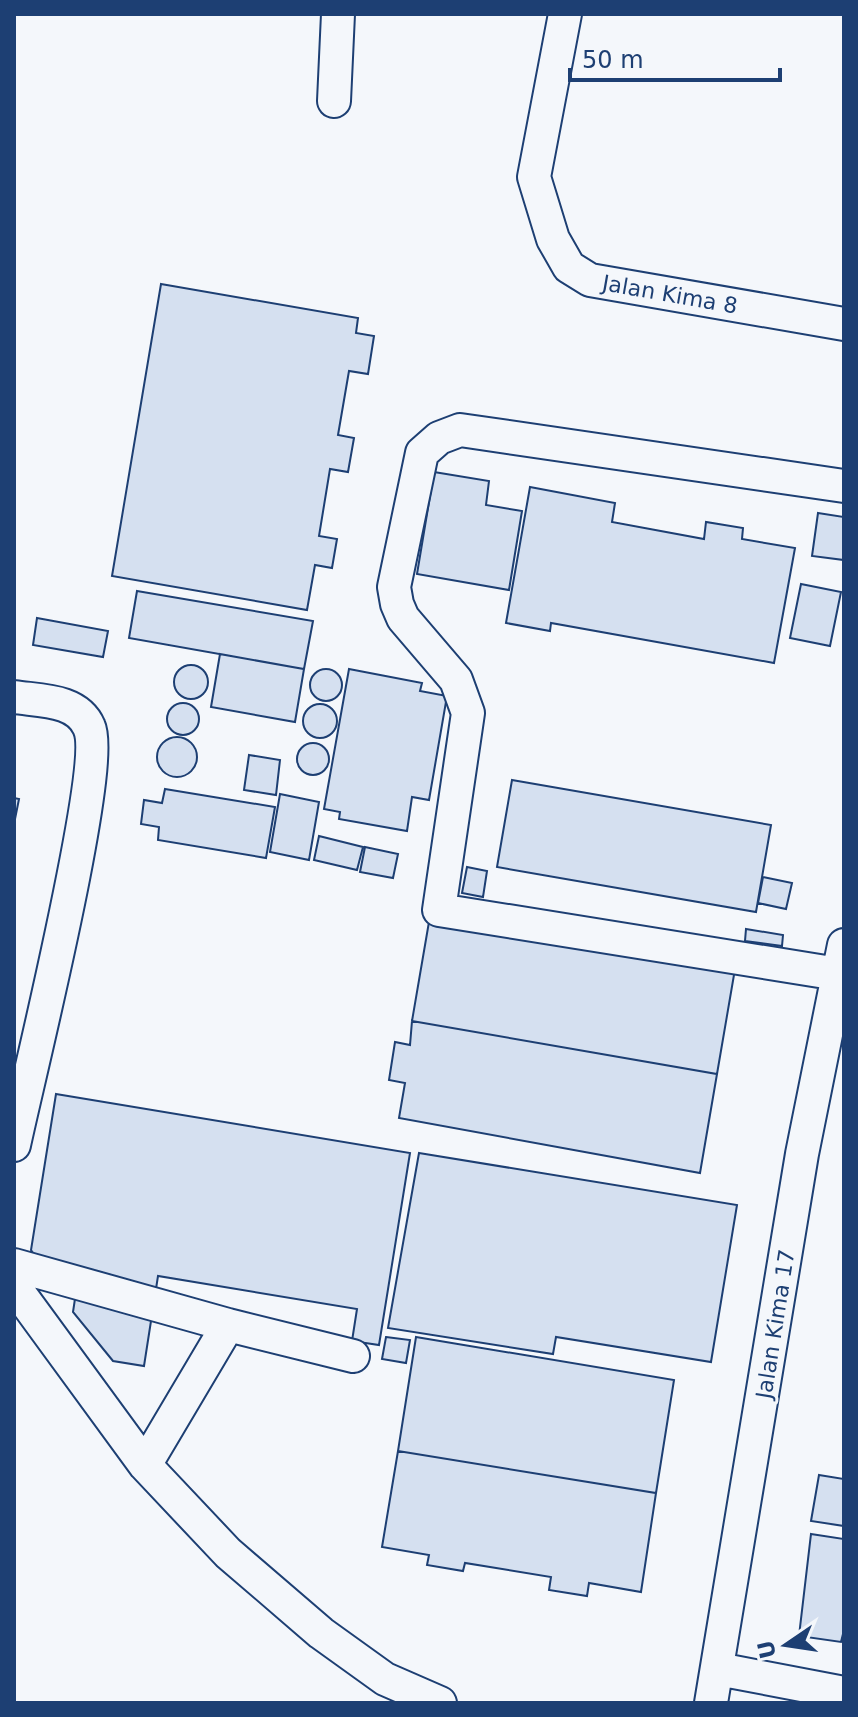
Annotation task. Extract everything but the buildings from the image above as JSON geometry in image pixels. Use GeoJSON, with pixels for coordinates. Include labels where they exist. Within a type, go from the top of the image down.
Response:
{"type":"FeatureCollection","features":[{"type":"Feature","properties":{"kind":"street"},"geometry":{"type":"LineString","coordinates":[[334,101],[338,14]]}},
{"type":"Feature","properties":{"kind":"street","name":"Jalan Kima 8"},"geometry":{"type":"LineString","coordinates":[[565,14],[534,177],[553,239],[569,267],[590,280],[844,324]]}},
{"type":"Feature","properties":{"kind":"street"},"geometry":{"type":"LineString","coordinates":[[842,953],[439,910],[468,713],[456,680],[403,618],[394,587],[422,453],[439,438],[460,430],[844,486]]}},
{"type":"Feature","properties":{"kind":"street"},"geometry":{"type":"LineString","coordinates":[[14,697],[71,706],[89,725],[94,749],[80,842],[14,1145]]}},
{"type":"Feature","properties":{"kind":"street","name":"Jalan Kima 17"},"geometry":{"type":"LineString","coordinates":[[711,1703],[802,1154],[842,953]]}},
{"type":"Feature","properties":{"kind":"street"},"geometry":{"type":"LineString","coordinates":[[14,1265],[228,1325],[353,1356]]}},
{"type":"Feature","properties":{"kind":"street"},"geometry":{"type":"LineString","coordinates":[[14,1286],[145,1465],[228,1553],[321,1633],[385,1679],[440,1703]]}},
{"type":"Feature","properties":{"kind":"street"},"geometry":{"type":"LineString","coordinates":[[145,1465],[228,1325]]}},
{"type":"Feature","properties":{"kind":"street"},"geometry":{"type":"LineString","coordinates":[[718,1669],[844,1693]]}}]}
